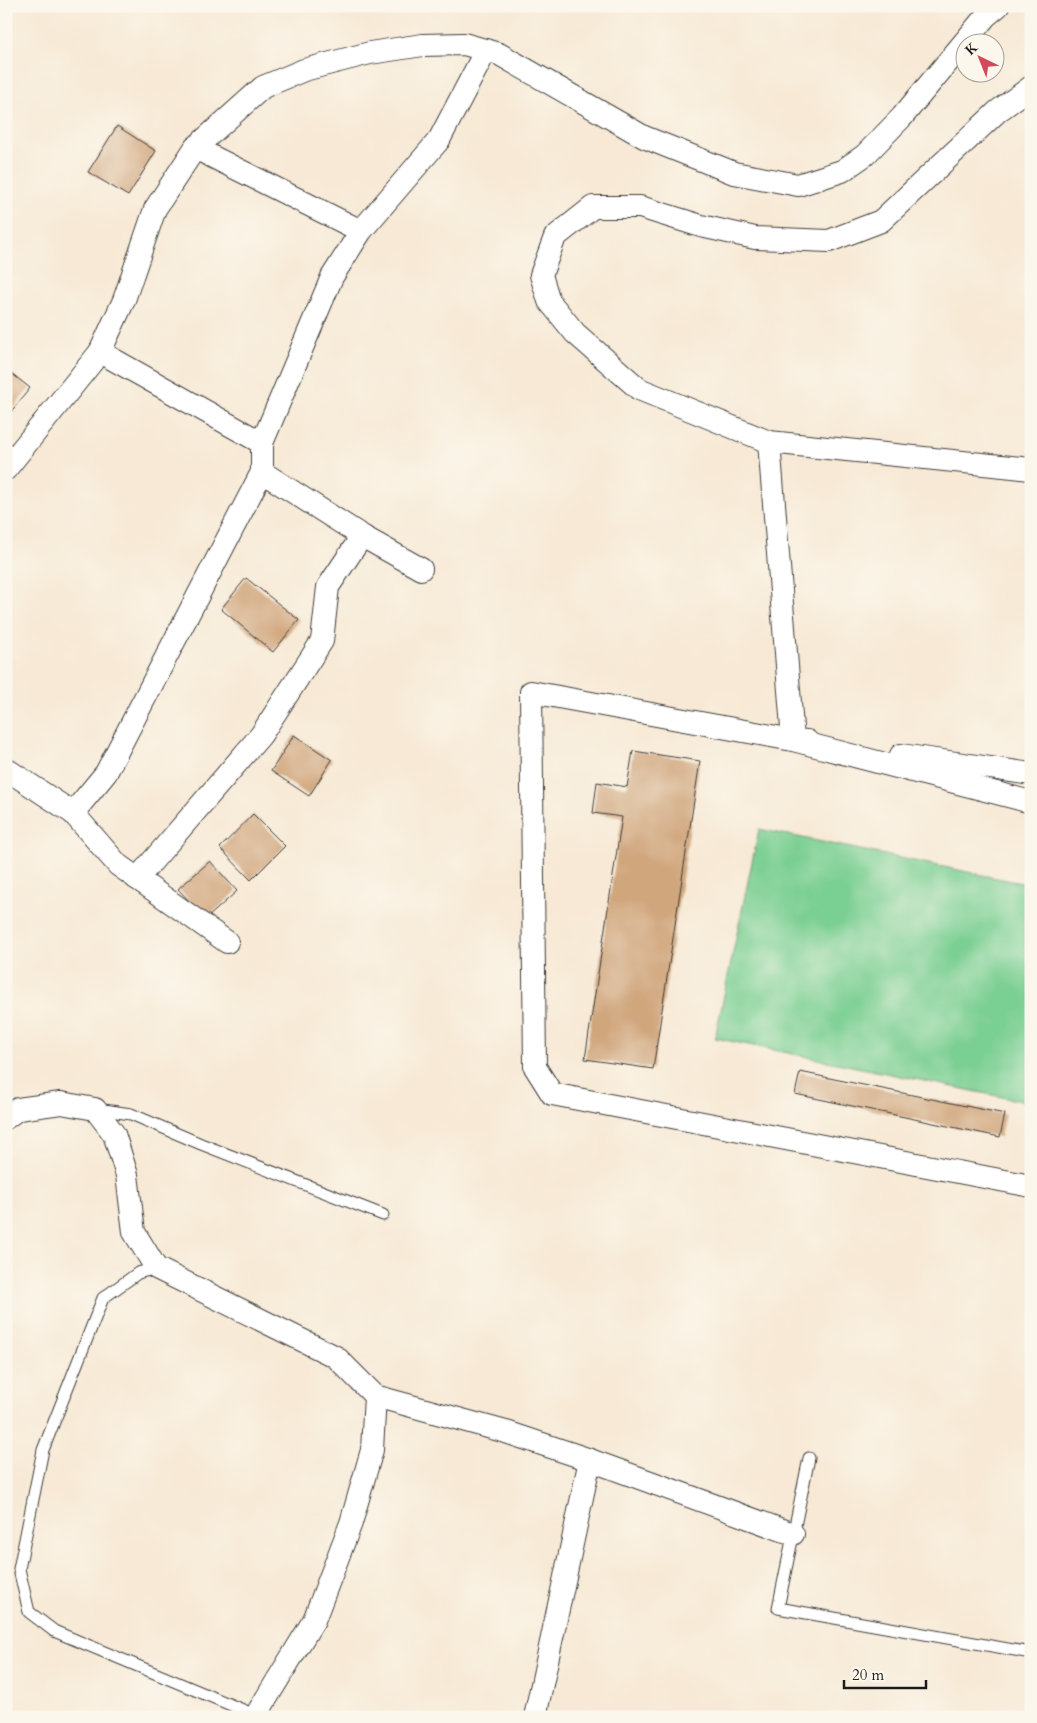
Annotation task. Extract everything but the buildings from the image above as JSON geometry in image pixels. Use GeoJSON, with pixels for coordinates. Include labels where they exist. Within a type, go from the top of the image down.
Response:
{"type":"FeatureCollection","features":[{"type":"Feature","properties":{"kind":"street"},"geometry":{"type":"LineString","coordinates":[[6,469],[100,352],[124,300],[155,209],[195,148],[263,87],[304,70],[370,53],[423,45],[464,44],[498,54],[644,137],[734,173],[798,185],[842,171],[865,156],[902,117],[986,16],[998,6]]}},
{"type":"Feature","properties":{"kind":"street"},"geometry":{"type":"LineString","coordinates":[[73,813],[106,773],[262,472],[262,443],[332,277],[361,231],[439,140],[486,50]]}},
{"type":"Feature","properties":{"kind":"street"},"geometry":{"type":"LineString","coordinates":[[1031,87],[998,111],[881,220],[830,241],[755,238],[701,226],[640,208],[593,208],[555,237],[541,275],[549,301],[575,333],[639,389],[769,442],[1031,469]]}},
{"type":"Feature","properties":{"kind":"street"},"geometry":{"type":"LineString","coordinates":[[195,148],[361,231]]}},
{"type":"Feature","properties":{"kind":"street"},"geometry":{"type":"LineString","coordinates":[[100,352],[262,443]]}},
{"type":"Feature","properties":{"kind":"street"},"geometry":{"type":"LineString","coordinates":[[769,442],[793,740]]}},
{"type":"Feature","properties":{"kind":"street"},"geometry":{"type":"LineString","coordinates":[[262,472],[362,536],[421,569]]}},
{"type":"Feature","properties":{"kind":"street"},"geometry":{"type":"LineString","coordinates":[[137,878],[261,735],[322,641],[328,587],[362,536]]}},
{"type":"Feature","properties":{"kind":"street"},"geometry":{"type":"LineString","coordinates":[[1031,774],[793,740],[531,692],[535,1067],[552,1094],[1031,1186]]}},
{"type":"Feature","properties":{"kind":"street"},"geometry":{"type":"LineString","coordinates":[[793,740],[1031,802]]}},
{"type":"Feature","properties":{"kind":"street"},"geometry":{"type":"LineString","coordinates":[[6,769],[73,813],[118,865],[227,942]]}},
{"type":"Feature","properties":{"kind":"street"},"geometry":{"type":"LineString","coordinates":[[6,1118],[18,1109],[60,1103],[95,1109],[114,1134],[127,1175],[134,1232],[156,1268],[336,1357],[375,1396],[506,1432],[590,1460],[793,1534]]}},
{"type":"Feature","properties":{"kind":"street"},"geometry":{"type":"LineString","coordinates":[[255,1716],[314,1620],[351,1523],[372,1450],[375,1396]]}},
{"type":"Feature","properties":{"kind":"street"},"geometry":{"type":"LineString","coordinates":[[535,1717],[590,1460]]}},
{"type":"Feature","properties":{"kind":"lane"},"geometry":{"type":"LineString","coordinates":[[95,1109],[131,1114],[383,1215]]}},
{"type":"Feature","properties":{"kind":"lane"},"geometry":{"type":"LineString","coordinates":[[156,1268],[138,1272],[103,1298],[43,1450],[19,1569],[29,1612],[54,1631],[255,1716]]}},
{"type":"Feature","properties":{"kind":"lane"},"geometry":{"type":"LineString","coordinates":[[809,1458],[778,1608],[1031,1653]]}},
{"type":"Feature","properties":{"kind":"green space"},"geometry":{"type":"Polygon","coordinates":[[[759,829],[1031,885],[1031,1103],[715,1038],[759,829]]]}}]}
